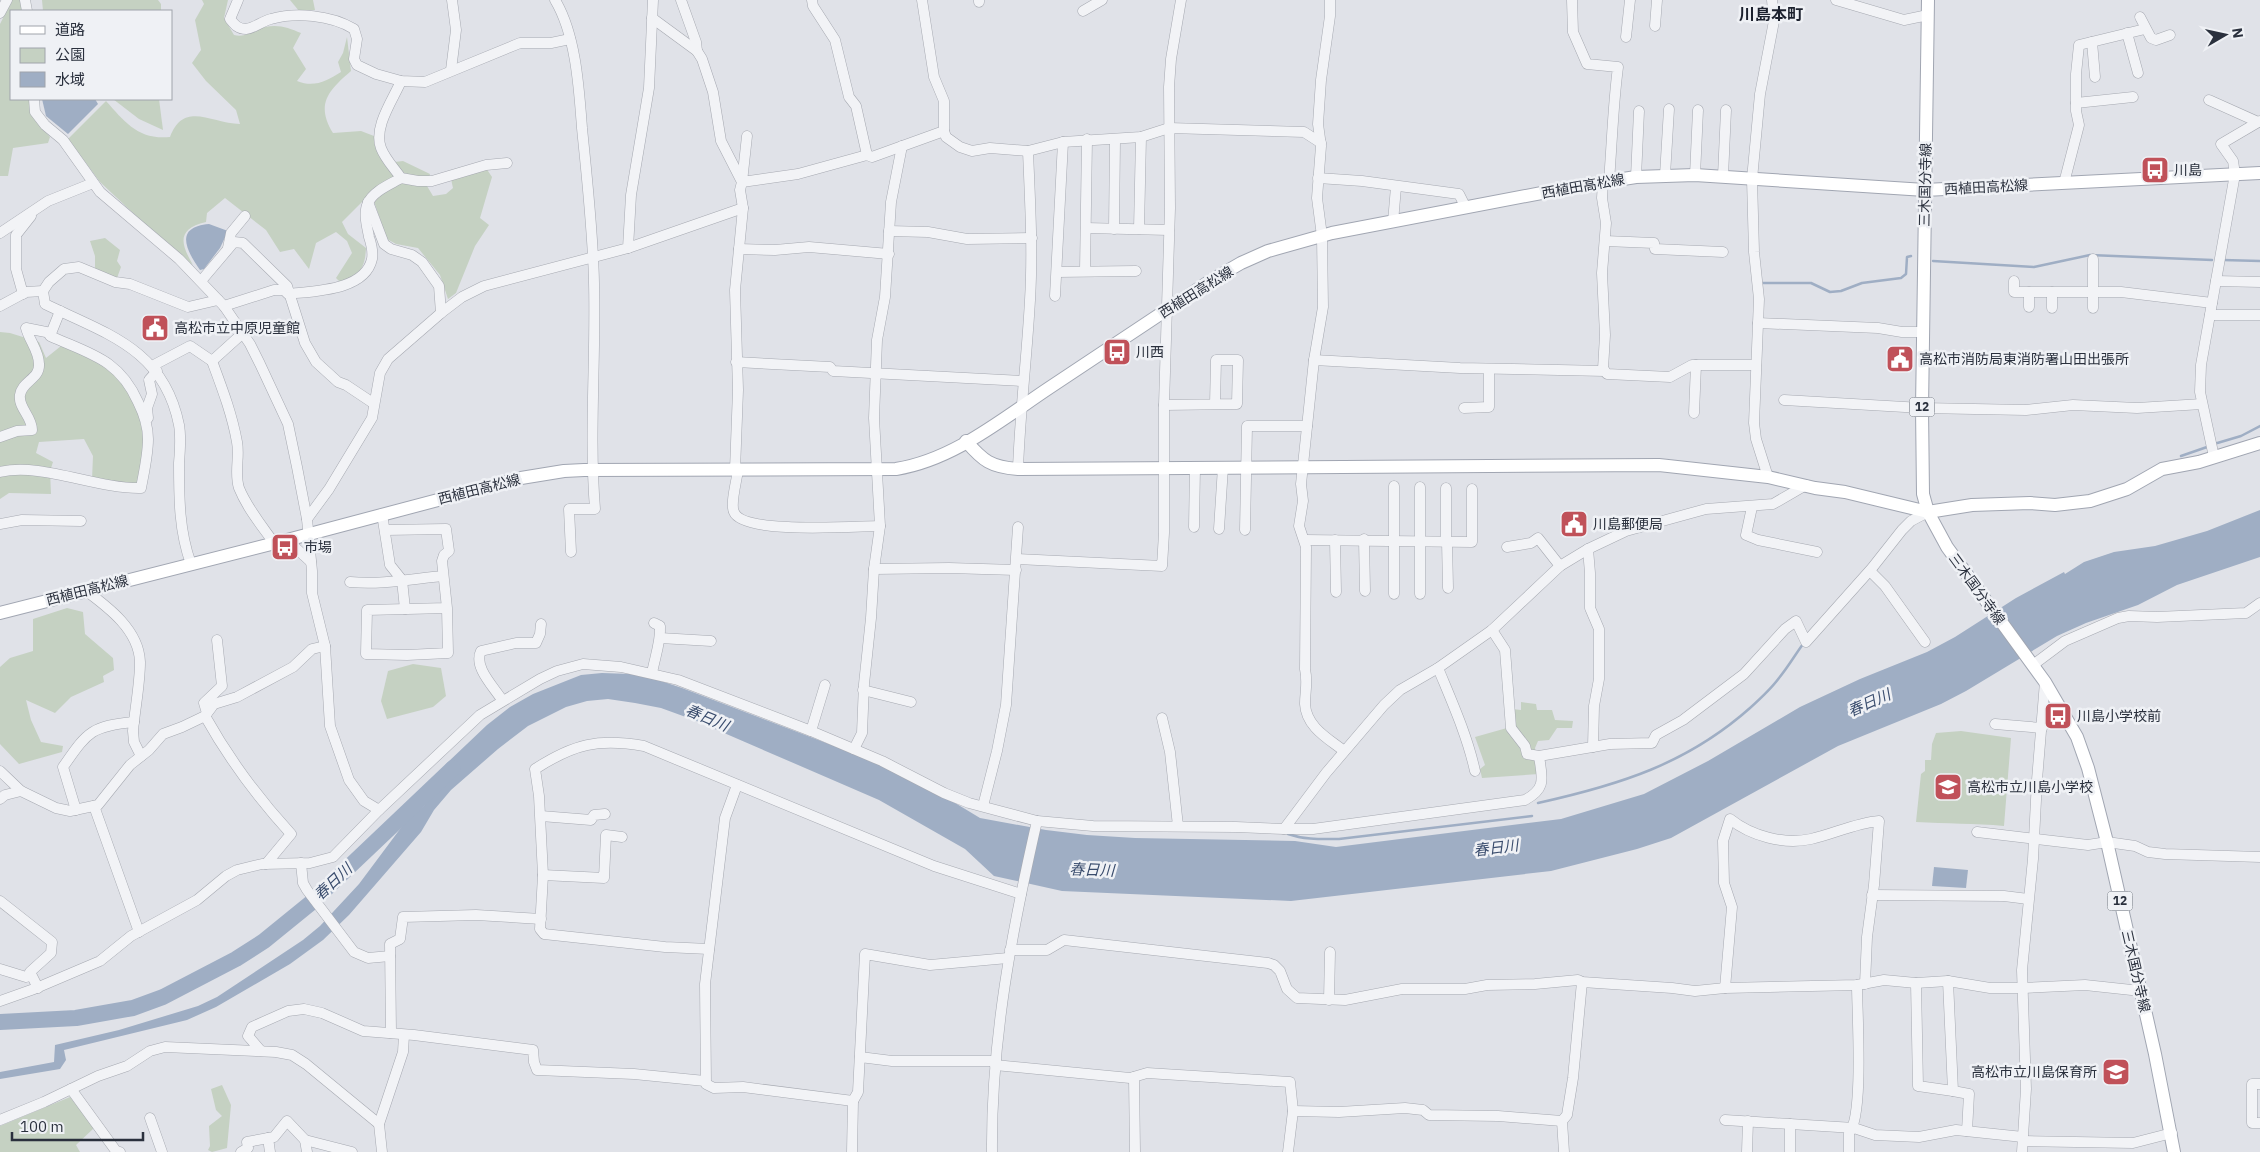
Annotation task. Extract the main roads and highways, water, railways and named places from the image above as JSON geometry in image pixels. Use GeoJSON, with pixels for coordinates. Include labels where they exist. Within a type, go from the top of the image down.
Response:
{"type":"FeatureCollection","features":[{"type":"Feature","properties":{"kind":"main road","name":"三木国分寺線"},"geometry":{"type":"LineString","coordinates":[[1928,0],[1921,476],[1928,512],[1947,547],[2045,682],[2077,737],[2090,776],[2107,842],[2172,1133],[2174,1152]]}},
{"type":"Feature","properties":{"kind":"main road","name":"西植田高松線"},"geometry":{"type":"LineString","coordinates":[[0,613],[521,478],[564,471],[896,469],[928,462],[1020,408],[1166,310],[1241,263],[1268,251],[1322,236],[1393,222],[1606,182],[1665,175],[1723,176],[1925,190],[2260,173]]}},
{"type":"Feature","properties":{"kind":"main road"},"geometry":{"type":"LineString","coordinates":[[966,441],[980,457],[991,464],[1003,468],[1659,465],[1768,477],[1845,492],[1928,512],[1972,505],[2030,503],[2056,505],[2090,501],[2127,489],[2162,470],[2260,443]]}},
{"type":"Feature","properties":{"kind":"water"},"geometry":{"type":"Polygon","coordinates":[[[42,100],[96,100],[98,104],[68,134],[46,116],[42,100]]]}},
{"type":"Feature","properties":{"kind":"water"},"geometry":{"type":"Polygon","coordinates":[[[209,224],[228,231],[220,248],[204,269],[200,270],[187,247],[187,235],[198,226],[209,224]]]}},
{"type":"Feature","properties":{"kind":"water"},"geometry":{"type":"Polygon","coordinates":[[[2260,510],[2260,557],[2177,585],[2138,605],[2086,623],[2057,636],[1966,691],[1941,704],[1838,746],[1671,838],[1637,849],[1551,871],[1291,901],[1062,891],[994,876],[965,849],[879,800],[694,720],[661,708],[635,703],[608,699],[587,701],[566,707],[528,726],[451,790],[434,810],[421,832],[349,915],[323,940],[290,964],[216,1007],[187,1020],[64,1050],[66,1060],[60,1069],[0,1079],[0,1072],[54,1062],[55,1045],[119,1030],[198,1006],[217,997],[303,940],[320,926],[359,884],[406,821],[424,806],[436,789],[437,776],[447,763],[487,725],[510,707],[533,694],[581,675],[602,673],[631,674],[655,679],[682,688],[876,762],[937,792],[980,818],[1087,835],[1135,838],[1295,841],[1336,847],[1561,819],[1644,794],[1708,761],[1800,707],[1860,679],[1927,652],[1955,637],[2016,598],[2064,572],[2065,574],[2084,562],[2114,552],[2155,546],[2207,531],[2260,510]]]}},
{"type":"Feature","properties":{"kind":"water"},"geometry":{"type":"Polygon","coordinates":[[[1934,867],[1968,870],[1966,888],[1932,886],[1934,867]]]}},
{"type":"Feature","properties":{"kind":"waterway"},"geometry":{"type":"LineString","coordinates":[[1933,261],[2034,267],[2090,255],[2212,260]]}},
{"type":"Feature","properties":{"kind":"waterway"},"geometry":{"type":"LineString","coordinates":[[1760,283],[1811,283],[1830,292],[1841,291],[1862,283],[1901,278],[1906,274],[1907,257],[1911,256]]}},
{"type":"Feature","properties":{"kind":"waterway"},"geometry":{"type":"LineString","coordinates":[[2223,260],[2260,261]]}},
{"type":"Feature","properties":{"kind":"waterway"},"geometry":{"type":"LineString","coordinates":[[2214,444],[2241,436],[2260,426]]}},
{"type":"Feature","properties":{"kind":"waterway"},"geometry":{"type":"LineString","coordinates":[[2181,456],[2207,447]]}},
{"type":"Feature","properties":{"kind":"waterway"},"geometry":{"type":"LineString","coordinates":[[1538,803],[1624,780],[1651,770],[1702,744],[1750,708],[1765,694],[1803,644]]}},
{"type":"Feature","properties":{"kind":"waterway","name":"春日川"},"geometry":{"type":"LineString","coordinates":[[0,1022],[76,1018],[133,1008],[163,997],[236,959],[264,941],[312,902],[453,768]]}},
{"type":"Feature","properties":{"kind":"waterway"},"geometry":{"type":"LineString","coordinates":[[1288,834],[1307,838],[1339,839],[1532,816]]}},
{"type":"Feature","properties":{"kind":"place","name":"川島"},"geometry":{"type":"Point","coordinates":[2155,170]}},
{"type":"Feature","properties":{"kind":"place","name":"高松市立中原児童館"},"geometry":{"type":"Point","coordinates":[155,328]}},
{"type":"Feature","properties":{"kind":"place","name":"川西"},"geometry":{"type":"Point","coordinates":[1117,352]}},
{"type":"Feature","properties":{"kind":"place","name":"高松市消防局東消防署山田出張所"},"geometry":{"type":"Point","coordinates":[1900,359]}},
{"type":"Feature","properties":{"kind":"place","name":"川島郵便局"},"geometry":{"type":"Point","coordinates":[1574,524]}},
{"type":"Feature","properties":{"kind":"place","name":"市場"},"geometry":{"type":"Point","coordinates":[285,547]}},
{"type":"Feature","properties":{"kind":"place","name":"川島小学校前"},"geometry":{"type":"Point","coordinates":[2058,716]}},
{"type":"Feature","properties":{"kind":"place","name":"高松市立川島小学校"},"geometry":{"type":"Point","coordinates":[1948,787]}},
{"type":"Feature","properties":{"kind":"place","name":"高松市立川島保育所"},"geometry":{"type":"Point","coordinates":[2116,1072]}},
{"type":"Feature","properties":{"kind":"district","name":"川島本町"},"geometry":{"type":"Point","coordinates":[1771,14]}}]}
